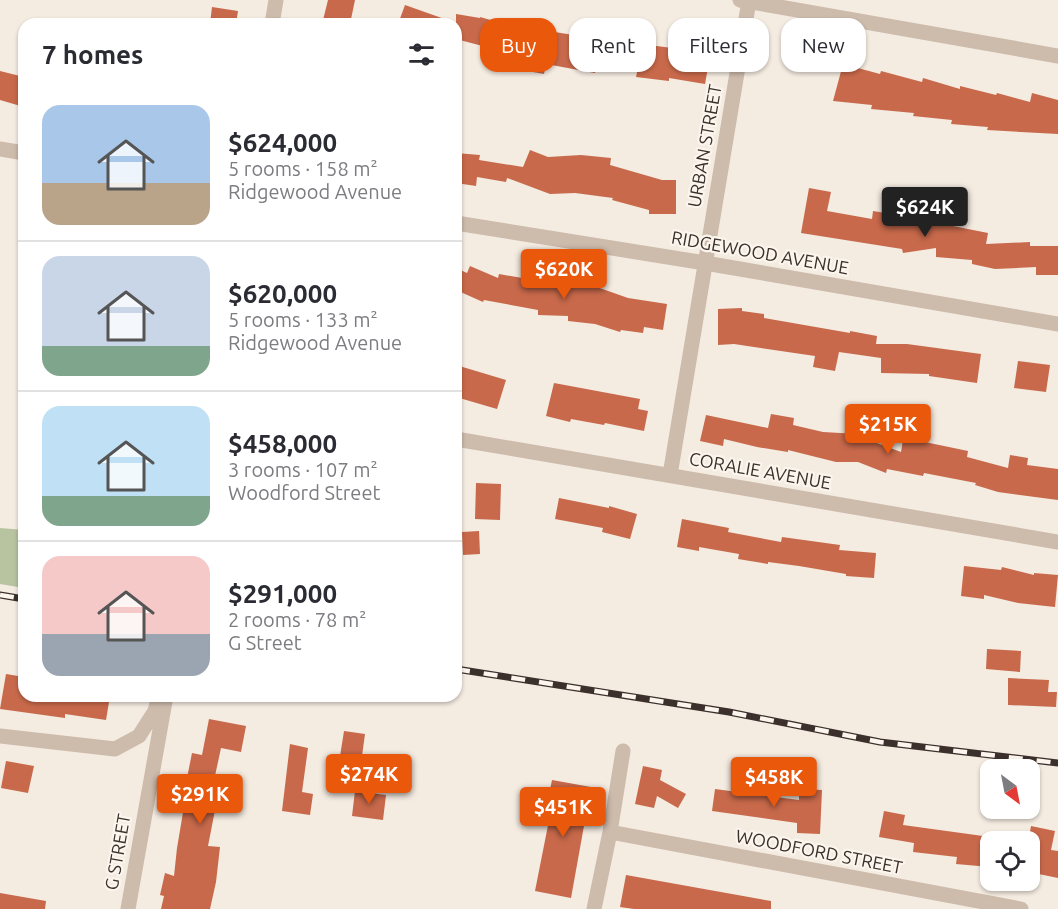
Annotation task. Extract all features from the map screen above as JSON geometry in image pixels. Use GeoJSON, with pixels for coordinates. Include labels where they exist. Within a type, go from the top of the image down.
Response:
{"type":"FeatureCollection","features":[{"type":"Feature","properties":{"kind":"street"},"geometry":{"type":"LineString","coordinates":[[273,18],[276,0]]}},
{"type":"Feature","properties":{"kind":"street"},"geometry":{"type":"LineString","coordinates":[[745,1],[1058,56]]}},
{"type":"Feature","properties":{"kind":"street","name":"URBAN STREET"},"geometry":{"type":"LineString","coordinates":[[670,475],[745,1]]}},
{"type":"Feature","properties":{"kind":"street"},"geometry":{"type":"LineString","coordinates":[[0,149],[18,152]]}},
{"type":"Feature","properties":{"kind":"street","name":"RIDGEWOOD AVENUE"},"geometry":{"type":"LineString","coordinates":[[462,224],[1058,324]]}},
{"type":"Feature","properties":{"kind":"street","name":"CORALIE AVENUE"},"geometry":{"type":"LineString","coordinates":[[462,440],[1058,542]]}},
{"type":"Feature","properties":{"kind":"street"},"geometry":{"type":"LineString","coordinates":[[4,737],[115,749],[139,736],[155,711],[157,702]]}},
{"type":"Feature","properties":{"kind":"street","name":"G STREET"},"geometry":{"type":"LineString","coordinates":[[128,909],[165,702]]}},
{"type":"Feature","properties":{"kind":"street"},"geometry":{"type":"LineString","coordinates":[[594,909],[610,832],[623,751]]}},
{"type":"Feature","properties":{"kind":"street","name":"WOODFORD STREET"},"geometry":{"type":"LineString","coordinates":[[610,832],[1021,909]]}},
{"type":"Feature","properties":{"kind":"green space"},"geometry":{"type":"Polygon","coordinates":[[[0,528],[18,530],[18,587],[0,584],[0,528]]]}},
{"type":"Feature","properties":{"kind":"building"},"geometry":{"type":"Polygon","coordinates":[[[328,0],[355,0],[351,18],[324,18],[328,0]]]}},
{"type":"Feature","properties":{"kind":"building"},"geometry":{"type":"Polygon","coordinates":[[[405,5],[442,18],[400,18],[405,5]]]}},
{"type":"Feature","properties":{"kind":"building"},"geometry":{"type":"Polygon","coordinates":[[[212,7],[238,11],[237,18],[211,18],[212,7]]]}},
{"type":"Feature","properties":{"kind":"building"},"geometry":{"type":"Polygon","coordinates":[[[456,14],[480,18],[480,45],[462,41],[462,18],[456,18],[456,14]]]}},
{"type":"Feature","properties":{"kind":"building"},"geometry":{"type":"Polygon","coordinates":[[[557,32],[569,34],[569,68],[557,66],[557,32]]]}},
{"type":"Feature","properties":{"kind":"building"},"geometry":{"type":"Polygon","coordinates":[[[656,46],[668,47],[668,72],[707,72],[705,84],[669,78],[669,81],[636,77],[637,72],[656,72],[656,46]]]}},
{"type":"Feature","properties":{"kind":"building"},"geometry":{"type":"Polygon","coordinates":[[[866,70],[880,74],[881,71],[922,82],[923,78],[960,89],[960,86],[1030,102],[1032,93],[1058,100],[1058,134],[987,130],[988,127],[951,124],[952,120],[913,116],[914,113],[871,109],[872,105],[833,101],[841,72],[866,70]]]}},
{"type":"Feature","properties":{"kind":"building"},"geometry":{"type":"Polygon","coordinates":[[[0,71],[18,76],[18,105],[0,100],[0,71]]]}},
{"type":"Feature","properties":{"kind":"building"},"geometry":{"type":"Polygon","coordinates":[[[530,150],[548,157],[581,155],[611,158],[610,165],[662,180],[676,180],[676,214],[649,214],[649,210],[612,200],[613,198],[575,193],[550,194],[507,178],[506,182],[477,177],[476,186],[462,184],[462,154],[480,155],[479,160],[523,167],[530,150]]]}},
{"type":"Feature","properties":{"kind":"building"},"geometry":{"type":"Polygon","coordinates":[[[809,188],[831,192],[827,211],[872,219],[873,211],[898,215],[896,223],[941,218],[953,219],[953,226],[988,233],[986,244],[1030,242],[1030,246],[1058,246],[1058,275],[1036,275],[1036,267],[995,269],[972,264],[972,260],[936,257],[936,248],[903,253],[902,249],[801,233],[809,188]]]}},
{"type":"Feature","properties":{"kind":"building"},"geometry":{"type":"Polygon","coordinates":[[[470,266],[498,278],[499,274],[539,281],[539,277],[564,278],[563,280],[594,283],[594,286],[628,298],[667,304],[663,330],[644,327],[643,333],[621,330],[620,332],[595,324],[568,321],[568,316],[538,315],[538,310],[484,300],[483,302],[462,293],[462,271],[467,273],[470,266]]]}},
{"type":"Feature","properties":{"kind":"building"},"geometry":{"type":"Polygon","coordinates":[[[742,308],[742,311],[764,314],[764,318],[877,336],[876,344],[907,344],[981,354],[977,383],[929,376],[929,374],[881,373],[881,358],[839,352],[835,371],[813,367],[815,356],[734,344],[718,345],[718,309],[742,308]]]}},
{"type":"Feature","properties":{"kind":"building"},"geometry":{"type":"Polygon","coordinates":[[[1018,361],[1050,365],[1046,392],[1014,388],[1018,361]]]}},
{"type":"Feature","properties":{"kind":"building"},"geometry":{"type":"Polygon","coordinates":[[[462,367],[506,380],[497,409],[462,399],[462,367]]]}},
{"type":"Feature","properties":{"kind":"building"},"geometry":{"type":"Polygon","coordinates":[[[554,383],[640,399],[638,409],[648,411],[644,431],[605,423],[604,425],[571,419],[570,422],[546,416],[554,383]]]}},
{"type":"Feature","properties":{"kind":"building"},"geometry":{"type":"Polygon","coordinates":[[[771,414],[794,418],[793,425],[823,432],[858,434],[858,436],[901,452],[904,434],[921,438],[920,441],[968,451],[967,457],[1008,468],[1010,455],[1028,458],[1027,465],[1058,469],[1058,500],[998,492],[975,485],[976,483],[924,473],[923,476],[887,469],[886,473],[858,462],[836,462],[788,450],[788,452],[757,447],[724,439],[723,446],[700,441],[706,415],[768,428],[771,414]]]}},
{"type":"Feature","properties":{"kind":"building"},"geometry":{"type":"Polygon","coordinates":[[[476,483],[501,484],[500,520],[475,519],[476,483]]]}},
{"type":"Feature","properties":{"kind":"building"},"geometry":{"type":"Polygon","coordinates":[[[559,498],[609,508],[609,506],[637,514],[630,539],[602,532],[603,528],[555,519],[559,498]]]}},
{"type":"Feature","properties":{"kind":"building"},"geometry":{"type":"Polygon","coordinates":[[[682,519],[729,528],[728,532],[781,542],[782,537],[840,545],[839,550],[876,553],[874,578],[846,576],[846,574],[799,566],[738,559],[739,554],[699,547],[699,551],[677,547],[682,519]]]}},
{"type":"Feature","properties":{"kind":"building"},"geometry":{"type":"Polygon","coordinates":[[[479,531],[480,554],[463,555],[462,532],[479,531]]]}},
{"type":"Feature","properties":{"kind":"building"},"geometry":{"type":"Polygon","coordinates":[[[964,566],[1001,570],[1002,567],[1034,575],[1034,573],[1058,575],[1055,607],[1018,603],[984,595],[984,599],[961,596],[964,566]]]}},
{"type":"Feature","properties":{"kind":"building"},"geometry":{"type":"Polygon","coordinates":[[[987,649],[1021,651],[1020,672],[986,669],[987,649]]]}},
{"type":"Feature","properties":{"kind":"building"},"geometry":{"type":"Polygon","coordinates":[[[6,674],[18,676],[18,702],[109,702],[106,720],[65,714],[65,718],[0,709],[6,674]]]}},
{"type":"Feature","properties":{"kind":"building"},"geometry":{"type":"Polygon","coordinates":[[[1008,678],[1049,680],[1048,692],[1057,692],[1056,707],[1008,705],[1008,678]]]}},
{"type":"Feature","properties":{"kind":"building"},"geometry":{"type":"Polygon","coordinates":[[[209,719],[246,726],[241,752],[221,748],[210,799],[217,800],[208,846],[220,847],[210,909],[161,909],[164,896],[160,895],[165,873],[174,876],[192,753],[202,755],[209,719]]]}},
{"type":"Feature","properties":{"kind":"building"},"geometry":{"type":"Polygon","coordinates":[[[344,731],[365,734],[362,756],[367,756],[364,772],[338,769],[344,731]]]}},
{"type":"Feature","properties":{"kind":"building"},"geometry":{"type":"Polygon","coordinates":[[[290,744],[308,748],[302,792],[313,794],[310,815],[282,811],[290,744]]]}},
{"type":"Feature","properties":{"kind":"building"},"geometry":{"type":"Polygon","coordinates":[[[6,761],[34,766],[28,793],[1,788],[6,761]]]}},
{"type":"Feature","properties":{"kind":"building"},"geometry":{"type":"Polygon","coordinates":[[[643,766],[662,770],[660,780],[686,794],[678,808],[657,796],[654,808],[635,804],[643,766]]]}},
{"type":"Feature","properties":{"kind":"building"},"geometry":{"type":"Polygon","coordinates":[[[552,780],[591,787],[571,898],[535,891],[552,805],[547,804],[552,780]]]}},
{"type":"Feature","properties":{"kind":"building"},"geometry":{"type":"Polygon","coordinates":[[[715,789],[799,800],[799,789],[822,790],[820,834],[797,833],[797,823],[712,811],[715,789]]]}},
{"type":"Feature","properties":{"kind":"building"},"geometry":{"type":"Polygon","coordinates":[[[355,791],[386,795],[383,820],[352,816],[355,791]]]}},
{"type":"Feature","properties":{"kind":"building"},"geometry":{"type":"Polygon","coordinates":[[[884,811],[905,815],[903,825],[980,836],[980,866],[956,864],[957,857],[913,852],[914,843],[879,837],[884,811]]]}},
{"type":"Feature","properties":{"kind":"building"},"geometry":{"type":"Polygon","coordinates":[[[1031,826],[1055,831],[1051,850],[1058,851],[1058,878],[1040,874],[1040,831],[1030,831],[1031,826]]]}},
{"type":"Feature","properties":{"kind":"building"},"geometry":{"type":"Polygon","coordinates":[[[626,875],[771,901],[771,909],[634,909],[620,907],[626,875]]]}},
{"type":"Feature","properties":{"kind":"building"},"geometry":{"type":"Polygon","coordinates":[[[0,893],[46,901],[45,909],[0,909],[0,893]]]}},
{"type":"Feature","properties":{"kind":"railway"},"geometry":{"type":"LineString","coordinates":[[0,595],[18,598]]}},
{"type":"Feature","properties":{"kind":"railway"},"geometry":{"type":"LineString","coordinates":[[462,670],[729,712],[880,742],[1058,763]]}}]}
